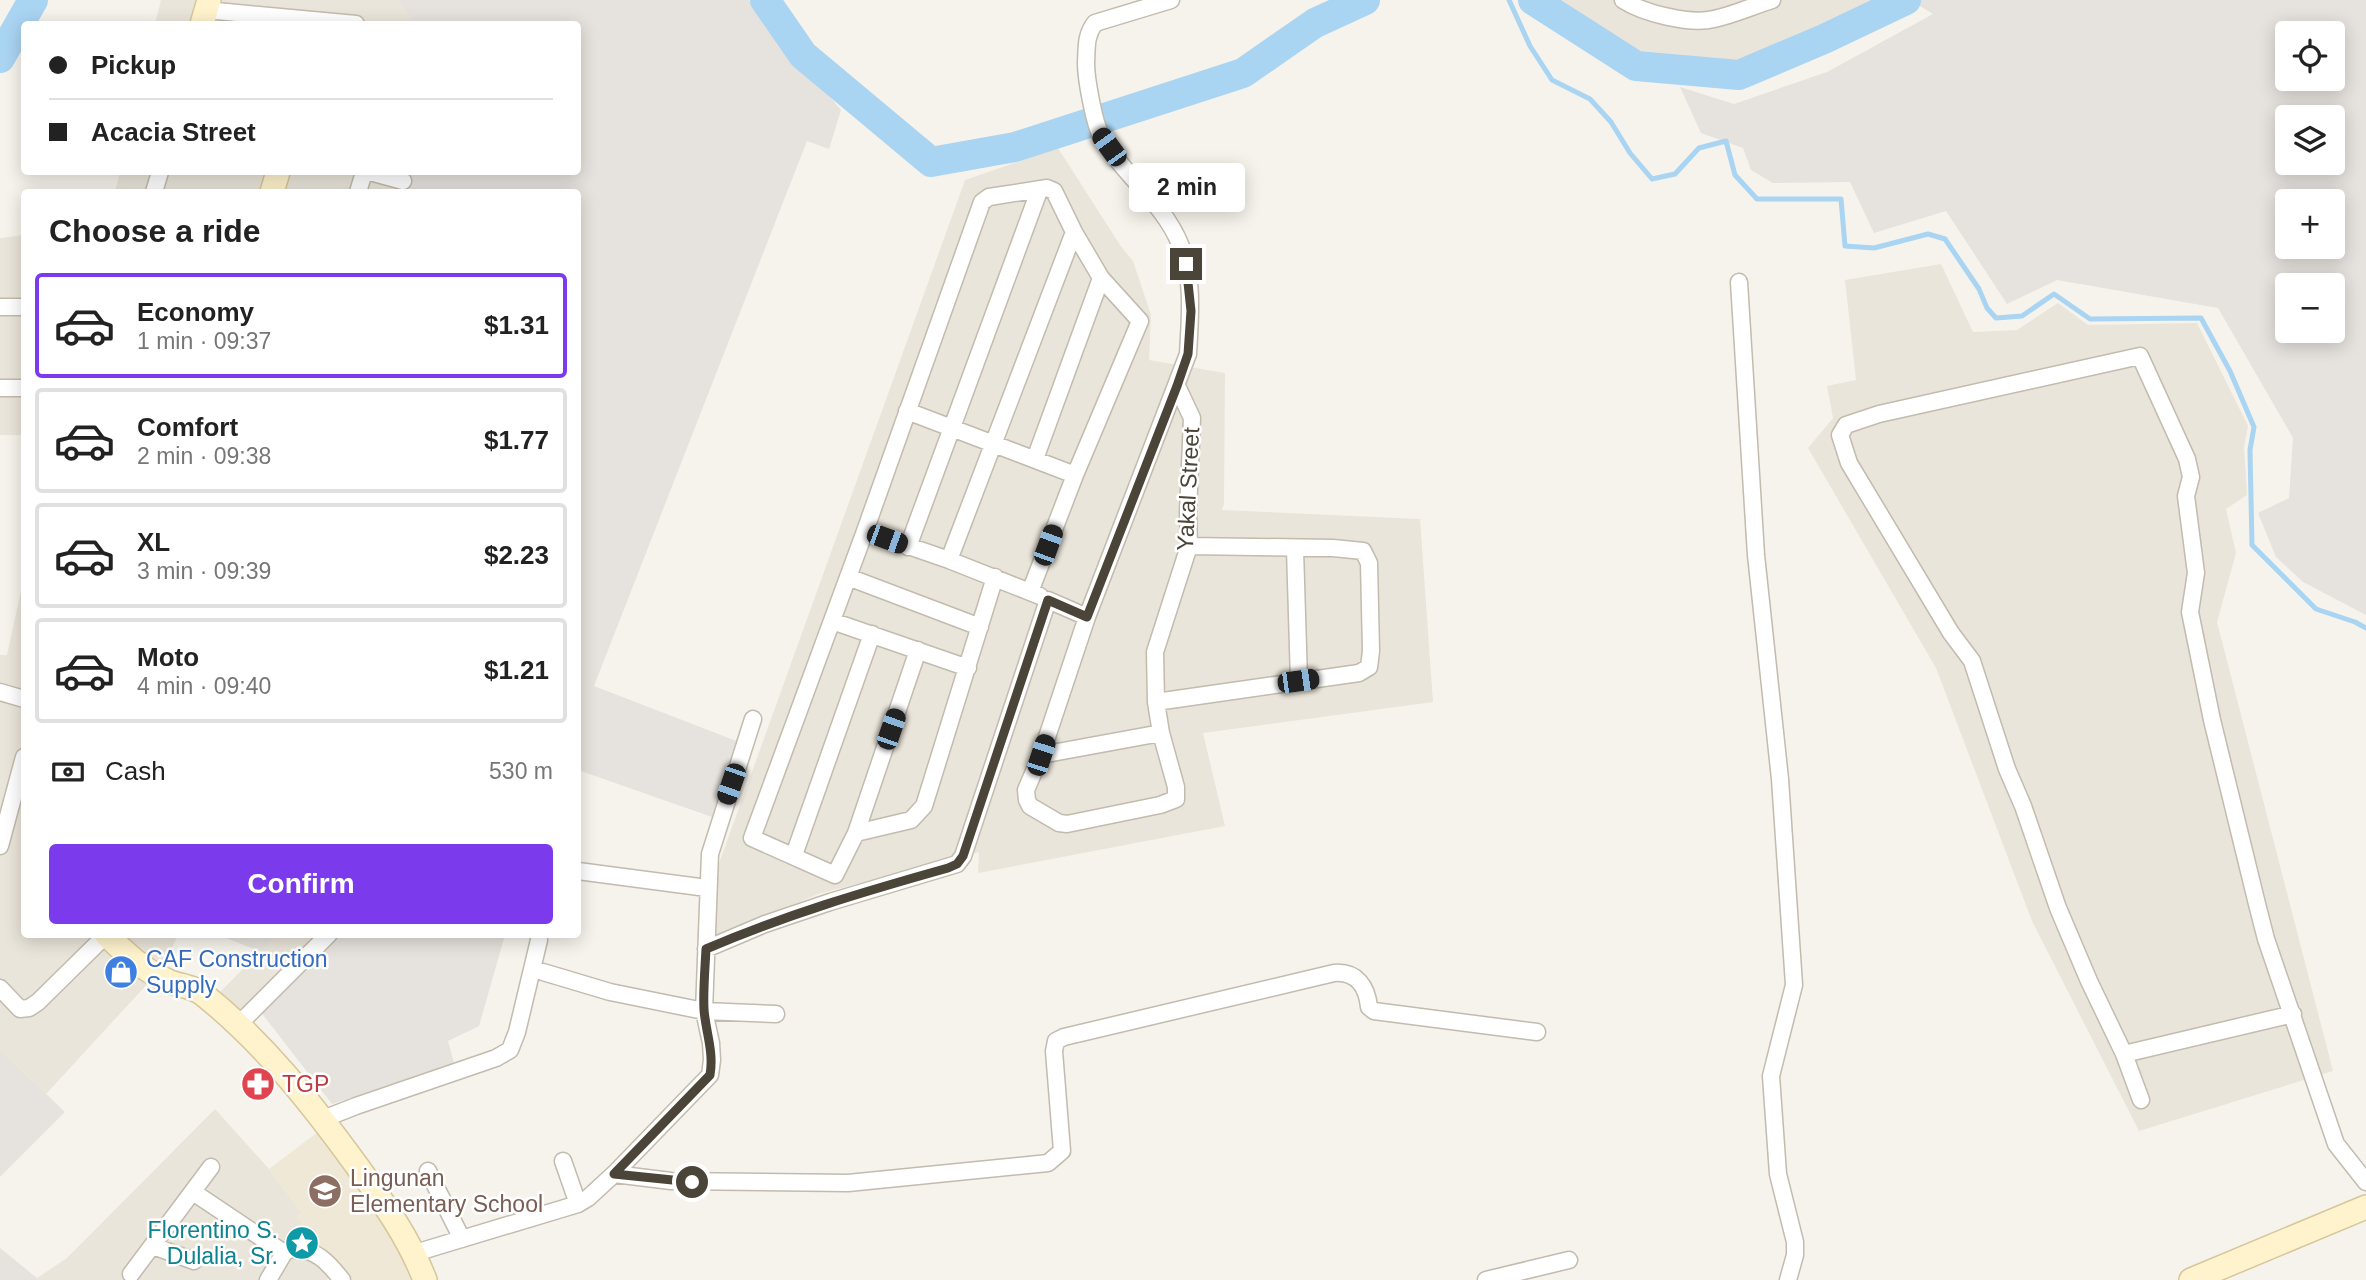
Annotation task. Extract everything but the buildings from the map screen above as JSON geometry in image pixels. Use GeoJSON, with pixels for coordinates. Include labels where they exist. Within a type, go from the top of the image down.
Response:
{"type":"FeatureCollection","features":[{"type":"Feature","properties":{"kind":"street"},"geometry":{"type":"LineString","coordinates":[[1161,733],[1041,755],[1087,617],[1188,354],[1191,311],[1186,264],[1179,241],[1160,211],[1100,134],[1086,73],[1087,33],[1095,23],[1128,6],[1171,0]]}},
{"type":"Feature","properties":{"kind":"street"},"geometry":{"type":"LineString","coordinates":[[1623,0],[1635,8],[1671,18],[1711,20],[1772,0]]}},
{"type":"Feature","properties":{"kind":"street"},"geometry":{"type":"LineString","coordinates":[[206,12],[318,21]]}},
{"type":"Feature","properties":{"kind":"street"},"geometry":{"type":"LineString","coordinates":[[381,175],[403,181]]}},
{"type":"Feature","properties":{"kind":"street"},"geometry":{"type":"LineString","coordinates":[[835,875],[752,838],[982,202],[989,197],[1047,188],[1054,191],[1101,278],[1138,316],[1140,323],[1074,475],[1030,592]]}},
{"type":"Feature","properties":{"kind":"street"},"geometry":{"type":"LineString","coordinates":[[908,547],[1039,191]]}},
{"type":"Feature","properties":{"kind":"street"},"geometry":{"type":"LineString","coordinates":[[949,560],[1074,232]]}},
{"type":"Feature","properties":{"kind":"street"},"geometry":{"type":"LineString","coordinates":[[1035,459],[1101,278]]}},
{"type":"Feature","properties":{"kind":"street"},"geometry":{"type":"LineString","coordinates":[[1740,282],[1756,555],[1780,779],[1794,985],[1771,1076],[1778,1174],[1795,1242],[1796,1255],[1788,1280]]}},
{"type":"Feature","properties":{"kind":"street"},"geometry":{"type":"LineString","coordinates":[[0,307],[21,307]]}},
{"type":"Feature","properties":{"kind":"street"},"geometry":{"type":"LineString","coordinates":[[2141,1100],[2124,1054],[2058,908],[2023,806],[2007,769],[1972,662],[1951,633],[1849,463],[1840,435],[1846,425],[1879,414],[2140,356],[2187,459],[2191,477],[2186,496],[2196,573],[2190,612],[2266,939],[2336,1144],[2366,1182]]}},
{"type":"Feature","properties":{"kind":"street","name":"Yakal Street"},"geometry":{"type":"LineString","coordinates":[[1041,755],[1026,789],[1027,800],[1030,806],[1059,823],[1067,824],[1160,805],[1176,799],[1156,702],[1156,645],[1189,546],[1192,418],[1177,386]]}},
{"type":"Feature","properties":{"kind":"street"},"geometry":{"type":"LineString","coordinates":[[0,388],[21,388]]}},
{"type":"Feature","properties":{"kind":"street"},"geometry":{"type":"LineString","coordinates":[[907,411],[1074,475]]}},
{"type":"Feature","properties":{"kind":"street"},"geometry":{"type":"LineString","coordinates":[[865,531],[995,577],[1087,617]]}},
{"type":"Feature","properties":{"kind":"street"},"geometry":{"type":"LineString","coordinates":[[1156,702],[1359,673],[1368,667],[1371,651],[1369,563],[1363,551],[1333,548],[1189,546]]}},
{"type":"Feature","properties":{"kind":"street"},"geometry":{"type":"LineString","coordinates":[[1294,549],[1298,681]]}},
{"type":"Feature","properties":{"kind":"street"},"geometry":{"type":"LineString","coordinates":[[848,577],[980,627]]}},
{"type":"Feature","properties":{"kind":"street"},"geometry":{"type":"LineString","coordinates":[[856,833],[911,820],[924,806],[995,577]]}},
{"type":"Feature","properties":{"kind":"street"},"geometry":{"type":"LineString","coordinates":[[706,949],[765,924],[957,864],[963,856],[1048,600]]}},
{"type":"Feature","properties":{"kind":"street"},"geometry":{"type":"LineString","coordinates":[[832,621],[968,668]]}},
{"type":"Feature","properties":{"kind":"street"},"geometry":{"type":"LineString","coordinates":[[794,855],[872,635]]}},
{"type":"Feature","properties":{"kind":"street"},"geometry":{"type":"LineString","coordinates":[[830,902],[830,886],[856,833],[918,650]]}},
{"type":"Feature","properties":{"kind":"street"},"geometry":{"type":"LineString","coordinates":[[0,692],[21,698]]}},
{"type":"Feature","properties":{"kind":"street"},"geometry":{"type":"LineString","coordinates":[[415,1253],[578,1204],[588,1198],[710,1075],[711,1043],[704,1011],[710,854],[753,719]]}},
{"type":"Feature","properties":{"kind":"street"},"geometry":{"type":"LineString","coordinates":[[0,846],[21,768]]}},
{"type":"Feature","properties":{"kind":"street"},"geometry":{"type":"LineString","coordinates":[[581,871],[707,888]]}},
{"type":"Feature","properties":{"kind":"street"},"geometry":{"type":"LineString","coordinates":[[0,988],[20,1009],[29,1008],[103,938]]}},
{"type":"Feature","properties":{"kind":"street"},"geometry":{"type":"LineString","coordinates":[[109,938],[141,967],[172,983],[201,992],[239,1024],[284,1072],[323,1119],[373,1188],[415,1253],[425,1280]]}},
{"type":"Feature","properties":{"kind":"street"},"geometry":{"type":"LineString","coordinates":[[239,1024],[325,938]]}},
{"type":"Feature","properties":{"kind":"street"},"geometry":{"type":"LineString","coordinates":[[323,1119],[496,1058],[510,1050],[517,1032],[538,940]]}},
{"type":"Feature","properties":{"kind":"street"},"geometry":{"type":"LineString","coordinates":[[543,972],[610,992],[704,1011],[776,1014]]}},
{"type":"Feature","properties":{"kind":"street"},"geometry":{"type":"LineString","coordinates":[[614,1174],[671,1181],[848,1183],[1048,1163],[1062,1151],[1054,1051],[1056,1041],[1063,1037],[1335,973],[1343,972],[1354,976],[1364,986],[1369,1007],[1374,1011],[1537,1032]]}},
{"type":"Feature","properties":{"kind":"street"},"geometry":{"type":"LineString","coordinates":[[2124,1054],[2293,1014]]}},
{"type":"Feature","properties":{"kind":"street"},"geometry":{"type":"LineString","coordinates":[[563,1161],[578,1204]]}},
{"type":"Feature","properties":{"kind":"street"},"geometry":{"type":"LineString","coordinates":[[131,1274],[211,1167]]}},
{"type":"Feature","properties":{"kind":"street"},"geometry":{"type":"LineString","coordinates":[[428,1171],[462,1239]]}},
{"type":"Feature","properties":{"kind":"street"},"geometry":{"type":"LineString","coordinates":[[193,1192],[284,1253]]}},
{"type":"Feature","properties":{"kind":"street"},"geometry":{"type":"LineString","coordinates":[[2191,1280],[2366,1207]]}},
{"type":"Feature","properties":{"kind":"street"},"geometry":{"type":"LineString","coordinates":[[153,1245],[194,1262]]}},
{"type":"Feature","properties":{"kind":"street"},"geometry":{"type":"LineString","coordinates":[[268,1280],[284,1253],[292,1248],[315,1252],[330,1264],[342,1280]]}},
{"type":"Feature","properties":{"kind":"street"},"geometry":{"type":"LineString","coordinates":[[1486,1280],[1569,1259]]}},
{"type":"Feature","properties":{"kind":"shaded area"},"geometry":{"type":"Polygon","coordinates":[[[161,0],[398,0],[413,21],[156,21],[161,0]]]}},
{"type":"Feature","properties":{"kind":"shaded area"},"geometry":{"type":"Polygon","coordinates":[[[398,0],[749,0],[841,110],[829,149],[807,141],[594,686],[739,742],[712,817],[581,771],[581,189],[405,189],[409,175],[581,175],[581,21],[413,21],[398,0]]]}},
{"type":"Feature","properties":{"kind":"shaded area"},"geometry":{"type":"Polygon","coordinates":[[[1552,0],[1879,0],[1736,67],[1635,53],[1552,0]]]}},
{"type":"Feature","properties":{"kind":"shaded area"},"geometry":{"type":"Polygon","coordinates":[[[1910,0],[2366,0],[2366,615],[2303,582],[2276,557],[2258,513],[2289,498],[2293,438],[2218,308],[2057,280],[2007,304],[1946,211],[1874,233],[1850,182],[1773,183],[1751,170],[1743,148],[1701,133],[1680,87],[1734,104],[1827,72],[1933,14],[1910,0]]]}},
{"type":"Feature","properties":{"kind":"shaded area"},"geometry":{"type":"Polygon","coordinates":[[[1058,148],[1133,261],[1151,315],[1149,360],[1225,373],[1222,510],[1420,519],[1433,702],[1203,733],[1225,826],[978,873],[979,852],[818,894],[710,940],[717,869],[965,180],[1058,148]]]}},
{"type":"Feature","properties":{"kind":"shaded area"},"geometry":{"type":"Polygon","coordinates":[[[119,175],[409,175],[405,189],[116,189],[119,175]]]}},
{"type":"Feature","properties":{"kind":"shaded area"},"geometry":{"type":"Polygon","coordinates":[[[21,235],[21,435],[0,435],[0,238],[21,235]]]}},
{"type":"Feature","properties":{"kind":"shaded area"},"geometry":{"type":"Polygon","coordinates":[[[1941,264],[1973,332],[2017,330],[2058,303],[2088,325],[2197,323],[2248,426],[2244,447],[2247,495],[2226,509],[2236,553],[2217,622],[2333,1071],[2139,1131],[2032,921],[1936,668],[1808,448],[1833,418],[1827,386],[1856,380],[1845,280],[1941,264]]]}},
{"type":"Feature","properties":{"kind":"shaded area"},"geometry":{"type":"Polygon","coordinates":[[[21,591],[21,938],[177,938],[163,967],[46,1094],[0,1050],[0,655],[7,655],[21,591]]]}},
{"type":"Feature","properties":{"kind":"shaded area"},"geometry":{"type":"Polygon","coordinates":[[[226,938],[274,938],[261,952],[226,938]]]}},
{"type":"Feature","properties":{"kind":"shaded area"},"geometry":{"type":"Polygon","coordinates":[[[274,938],[330,938],[251,1019],[218,994],[274,938]]]}},
{"type":"Feature","properties":{"kind":"shaded area"},"geometry":{"type":"Polygon","coordinates":[[[330,938],[504,938],[479,1026],[448,1041],[454,1063],[332,1104],[260,1011],[330,938]]]}},
{"type":"Feature","properties":{"kind":"shaded area"},"geometry":{"type":"Polygon","coordinates":[[[0,1050],[65,1112],[0,1177],[0,1050]]]}},
{"type":"Feature","properties":{"kind":"shaded area"},"geometry":{"type":"Polygon","coordinates":[[[215,1109],[269,1169],[302,1213],[297,1216],[305,1228],[338,1265],[327,1280],[37,1278],[67,1258],[215,1109]]]}},
{"type":"Feature","properties":{"kind":"shaded area","name":"Lingunan Elementary School"},"geometry":{"type":"Polygon","coordinates":[[[322,1129],[404,1253],[414,1280],[349,1280],[296,1216],[302,1213],[269,1169],[322,1129]]]}},
{"type":"Feature","properties":{"kind":"shaded area"},"geometry":{"type":"Polygon","coordinates":[[[0,1248],[37,1278],[39,1280],[0,1280],[0,1248]]]}},
{"type":"Feature","properties":{"kind":"waterway"},"geometry":{"type":"LineString","coordinates":[[21,21],[33,0]]}},
{"type":"Feature","properties":{"kind":"waterway"},"geometry":{"type":"LineString","coordinates":[[765,0],[803,55],[931,162],[1015,147],[1243,73],[1315,23],[1365,0]]}},
{"type":"Feature","properties":{"kind":"waterway"},"geometry":{"type":"LineString","coordinates":[[1509,0],[1530,46],[1552,80],[1590,99],[1611,122],[1630,153],[1652,179],[1675,174],[1699,148],[1726,141],[1735,175],[1757,199],[1841,199],[1845,246],[1874,248],[1928,234],[1945,239],[1979,289],[1987,308],[1996,318],[2022,316],[2054,294],[2090,319],[2201,318],[2230,371],[2254,427],[2250,450],[2252,545],[2316,609],[2366,628]]}},
{"type":"Feature","properties":{"kind":"waterway"},"geometry":{"type":"LineString","coordinates":[[1533,0],[1636,66],[1739,75],[1906,0]]}},
{"type":"Feature","properties":{"kind":"waterway"},"geometry":{"type":"LineString","coordinates":[[0,58],[21,21]]}},
{"type":"Feature","properties":{"kind":"place","name":"CAF Construction Supply"},"geometry":{"type":"Point","coordinates":[121,972]}},
{"type":"Feature","properties":{"kind":"place","name":"TGP"},"geometry":{"type":"Point","coordinates":[258,1084]}},
{"type":"Feature","properties":{"kind":"place","name":"Lingunan Elementary School"},"geometry":{"type":"Point","coordinates":[325,1191]}},
{"type":"Feature","properties":{"kind":"place","name":"Florentino S. Dulalia, Sr."},"geometry":{"type":"Point","coordinates":[302,1243]}},
{"type":"Feature","properties":{"kind":"route"},"geometry":{"type":"LineString","coordinates":[[692,1182],[614,1174],[710,1075],[711,1043],[704,1011],[706,949],[765,924],[830,902],[948,868],[957,864],[963,856],[1048,600],[1087,617],[1177,386],[1188,354],[1191,311],[1186,264]]}}]}
